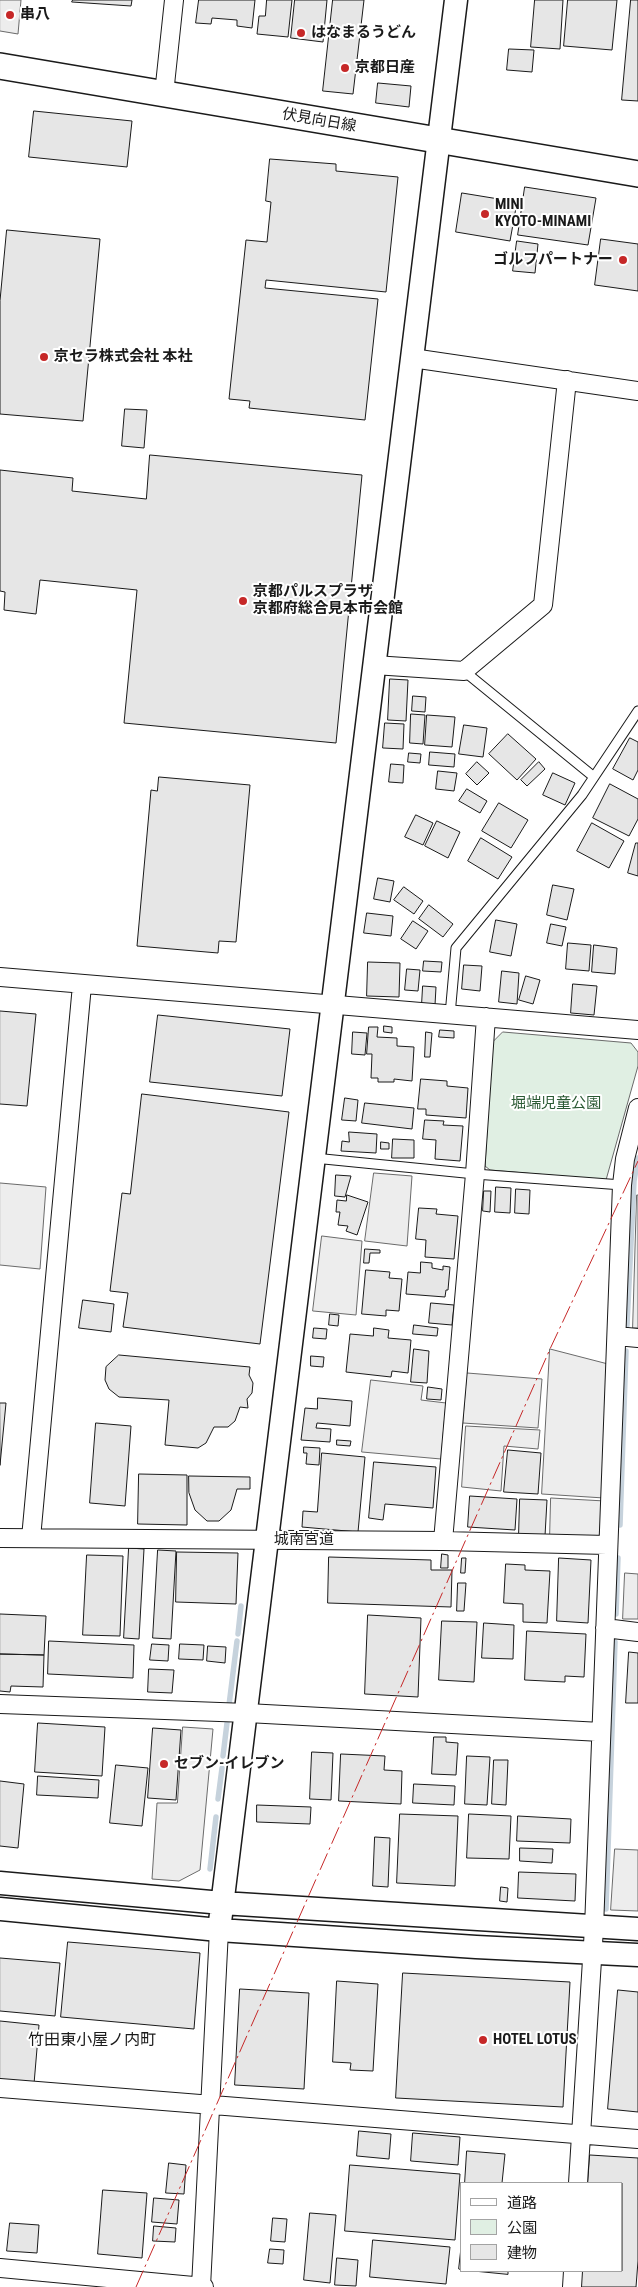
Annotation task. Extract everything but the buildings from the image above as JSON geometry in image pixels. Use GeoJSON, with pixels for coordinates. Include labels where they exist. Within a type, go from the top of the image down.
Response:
{"type":"FeatureCollection","features":[{"type":"Feature","properties":{"kind":"main road","name":"伏見向日線"},"geometry":{"type":"LineString","coordinates":[[0,66],[438,142],[638,174]]}},
{"type":"Feature","properties":{"kind":"street"},"geometry":{"type":"LineString","coordinates":[[164,94],[174,0]]}},
{"type":"Feature","properties":{"kind":"street"},"geometry":{"type":"LineString","coordinates":[[0,2268],[202,2287],[209,2105],[219,1930],[456,0]]}},
{"type":"Feature","properties":{"kind":"street"},"geometry":{"type":"LineString","coordinates":[[412,358],[638,390]]}},
{"type":"Feature","properties":{"kind":"street"},"geometry":{"type":"LineString","coordinates":[[374,665],[464,671],[543,605],[567,380]]}},
{"type":"Feature","properties":{"kind":"street"},"geometry":{"type":"LineString","coordinates":[[0,978],[638,1030]]}},
{"type":"Feature","properties":{"kind":"street"},"geometry":{"type":"LineString","coordinates":[[31,1538],[82,985]]}},
{"type":"Feature","properties":{"kind":"street"},"geometry":{"type":"LineString","coordinates":[[443,1541],[475,1174],[486,1018]]}},
{"type":"Feature","properties":{"kind":"street"},"geometry":{"type":"LineString","coordinates":[[578,2182],[594,1928],[622,1185],[625,1159],[638,1108]]}},
{"type":"Feature","properties":{"kind":"street"},"geometry":{"type":"LineString","coordinates":[[617,1336],[638,1338]]}},
{"type":"Feature","properties":{"kind":"street","name":"城南宮道"},"geometry":{"type":"LineString","coordinates":[[0,1538],[443,1541],[607,1545]]}},
{"type":"Feature","properties":{"kind":"street"},"geometry":{"type":"LineString","coordinates":[[605,1628],[638,1632]]}},
{"type":"Feature","properties":{"kind":"street"},"geometry":{"type":"LineString","coordinates":[[0,1704],[247,1713],[601,1732]]}},
{"type":"Feature","properties":{"kind":"street"},"geometry":{"type":"LineString","coordinates":[[0,1883],[222,1903],[638,1930]]}},
{"type":"Feature","properties":{"kind":"street"},"geometry":{"type":"LineString","coordinates":[[0,1908],[219,1930],[638,1955]]}},
{"type":"Feature","properties":{"kind":"street"},"geometry":{"type":"LineString","coordinates":[[0,2088],[638,2139]]}},
{"type":"Feature","properties":{"kind":"street"},"geometry":{"type":"LineString","coordinates":[[572,2287],[573,2272]]}},
{"type":"Feature","properties":{"kind":"lane"},"geometry":{"type":"LineString","coordinates":[[464,671],[594,777]]}},
{"type":"Feature","properties":{"kind":"lane"},"geometry":{"type":"LineString","coordinates":[[450,1015],[456,948],[582,795],[638,711]]}},
{"type":"Feature","properties":{"kind":"lane"},"geometry":{"type":"LineString","coordinates":[[314,1158],[475,1174],[622,1185]]}},
{"type":"Feature","properties":{"kind":"green space","name":"堀端児童公園"},"geometry":{"type":"Polygon","coordinates":[[[503,1032],[631,1043],[638,1052],[638,1066],[606,1180],[490,1170],[485,1166],[492,1043],[503,1032]]]}},
{"type":"Feature","properties":{"kind":"shaded area","name":"串八"},"geometry":{"type":"Polygon","coordinates":[[[0,0],[21,0],[18,34],[0,31],[0,0]]]}},
{"type":"Feature","properties":{"kind":"shaded area"},"geometry":{"type":"Polygon","coordinates":[[[374,1173],[412,1176],[407,1246],[365,1241],[374,1173]]]}},
{"type":"Feature","properties":{"kind":"shaded area"},"geometry":{"type":"Polygon","coordinates":[[[0,1183],[46,1187],[40,1269],[0,1265],[0,1183]]]}},
{"type":"Feature","properties":{"kind":"shaded area"},"geometry":{"type":"Polygon","coordinates":[[[637,1195],[638,1328],[633,1328],[637,1195]]]}},
{"type":"Feature","properties":{"kind":"shaded area"},"geometry":{"type":"Polygon","coordinates":[[[322,1236],[362,1241],[356,1315],[313,1311],[322,1236]]]}},
{"type":"Feature","properties":{"kind":"shaded area"},"geometry":{"type":"Polygon","coordinates":[[[550,1349],[608,1364],[604,1498],[542,1494],[550,1349]]]}},
{"type":"Feature","properties":{"kind":"shaded area"},"geometry":{"type":"Polygon","coordinates":[[[467,1373],[542,1379],[538,1428],[463,1423],[467,1373]]]}},
{"type":"Feature","properties":{"kind":"shaded area"},"geometry":{"type":"Polygon","coordinates":[[[371,1380],[423,1386],[421,1400],[446,1403],[441,1459],[362,1452],[371,1380]]]}},
{"type":"Feature","properties":{"kind":"shaded area"},"geometry":{"type":"Polygon","coordinates":[[[466,1426],[540,1430],[538,1449],[504,1446],[501,1491],[462,1487],[466,1426]]]}},
{"type":"Feature","properties":{"kind":"shaded area"},"geometry":{"type":"Polygon","coordinates":[[[551,1498],[605,1501],[603,1541],[550,1537],[551,1498]]]}},
{"type":"Feature","properties":{"kind":"shaded area"},"geometry":{"type":"Polygon","coordinates":[[[625,1573],[638,1574],[638,1619],[623,1619],[625,1573]]]}},
{"type":"Feature","properties":{"kind":"shaded area"},"geometry":{"type":"Polygon","coordinates":[[[183,1727],[213,1729],[200,1870],[179,1881],[152,1879],[157,1803],[177,1803],[183,1727]]]}},
{"type":"Feature","properties":{"kind":"shaded area"},"geometry":{"type":"Polygon","coordinates":[[[615,1849],[638,1850],[638,1911],[611,1910],[615,1849]]]}},
{"type":"Feature","properties":{"kind":"waterway"},"geometry":{"type":"LineString","coordinates":[[627,1325],[634,1181],[638,1158]]}},
{"type":"Feature","properties":{"kind":"waterway"},"geometry":{"type":"LineString","coordinates":[[620,1525],[626,1351]]}},
{"type":"Feature","properties":{"kind":"waterway"},"geometry":{"type":"LineString","coordinates":[[616,1614],[618,1558]]}},
{"type":"Feature","properties":{"kind":"waterway"},"geometry":{"type":"LineString","coordinates":[[238,1634],[241,1606]]}},
{"type":"Feature","properties":{"kind":"waterway"},"geometry":{"type":"LineString","coordinates":[[229,1705],[237,1641]]}},
{"type":"Feature","properties":{"kind":"waterway"},"geometry":{"type":"LineString","coordinates":[[606,1909],[615,1642]]}},
{"type":"Feature","properties":{"kind":"waterway"},"geometry":{"type":"LineString","coordinates":[[223,1756],[227,1723]]}},
{"type":"Feature","properties":{"kind":"waterway"},"geometry":{"type":"LineString","coordinates":[[218,1799],[222,1768]]}},
{"type":"Feature","properties":{"kind":"waterway"},"geometry":{"type":"LineString","coordinates":[[210,1869],[216,1817]]}},
{"type":"Feature","properties":{"kind":"power"},"geometry":{"type":"LineString","coordinates":[[136,2287],[550,1349],[638,1161]]}},
{"type":"Feature","properties":{"kind":"place","name":"串八"},"geometry":{"type":"Point","coordinates":[10,15]}},
{"type":"Feature","properties":{"kind":"place","name":"はなまるうどん"},"geometry":{"type":"Point","coordinates":[301,33]}},
{"type":"Feature","properties":{"kind":"place","name":"京都日産"},"geometry":{"type":"Point","coordinates":[345,68]}},
{"type":"Feature","properties":{"kind":"place","name":"MINI KYOTO-MINAMI"},"geometry":{"type":"Point","coordinates":[485,214]}},
{"type":"Feature","properties":{"kind":"place","name":"ゴルフパートナー"},"geometry":{"type":"Point","coordinates":[623,260]}},
{"type":"Feature","properties":{"kind":"place","name":"京セラ株式会社 本社"},"geometry":{"type":"Point","coordinates":[44,357]}},
{"type":"Feature","properties":{"kind":"place","name":"京都パルスプラザ 京都府総合見本市会館"},"geometry":{"type":"Point","coordinates":[243,601]}},
{"type":"Feature","properties":{"kind":"place","name":"セブン-イレブン"},"geometry":{"type":"Point","coordinates":[164,1764]}},
{"type":"Feature","properties":{"kind":"place","name":"HOTEL LOTUS"},"geometry":{"type":"Point","coordinates":[483,2040]}},
{"type":"Feature","properties":{"kind":"district","name":"竹田東小屋ノ内町"},"geometry":{"type":"Point","coordinates":[92,2041]}}]}
